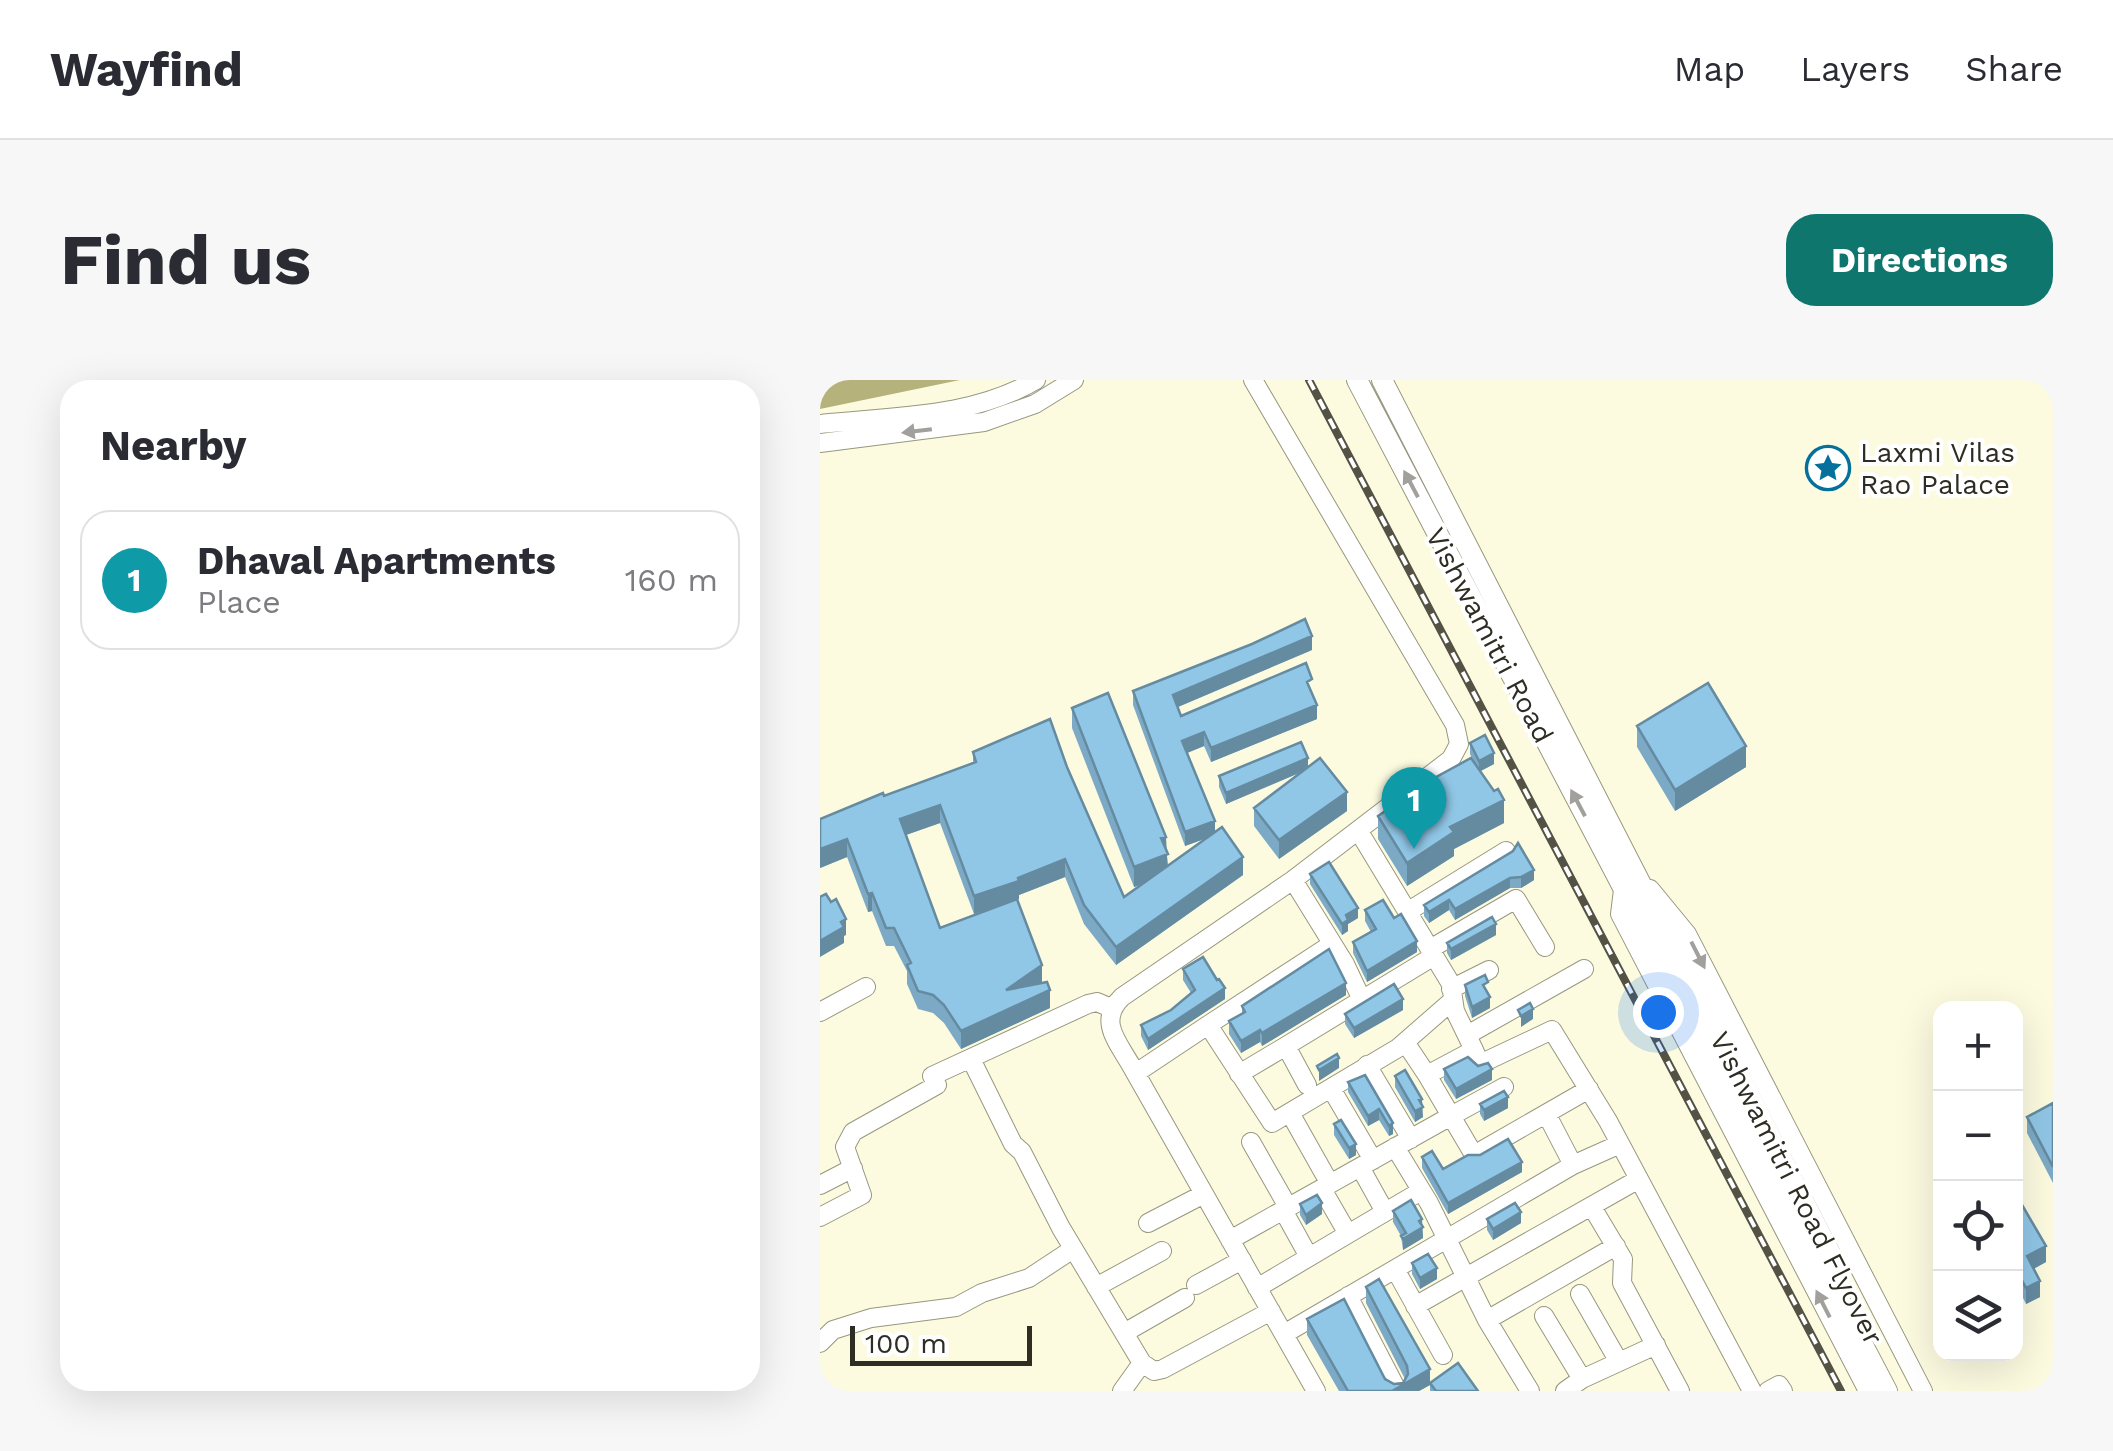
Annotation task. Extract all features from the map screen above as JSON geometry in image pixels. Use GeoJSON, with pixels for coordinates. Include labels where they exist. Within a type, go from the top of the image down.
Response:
{"type":"FeatureCollection","features":[{"type":"Feature","properties":{"kind":"main road","name":"Vishwamitri Road"},"geometry":{"type":"LineString","coordinates":[[1357,380],[1632,883]]}},
{"type":"Feature","properties":{"kind":"main road","name":"Vishwamitri Road"},"geometry":{"type":"LineString","coordinates":[[1382,380],[1632,883]]}},
{"type":"Feature","properties":{"kind":"main road","name":"Vishwamitri Road Flyover"},"geometry":{"type":"LineString","coordinates":[[1632,883],[1864,1333],[1887,1391]]}},
{"type":"Feature","properties":{"kind":"main road","name":"Vishwamitri Road Flyover"},"geometry":{"type":"LineString","coordinates":[[1864,1333],[1902,1391]]}},
{"type":"Feature","properties":{"kind":"street"},"geometry":{"type":"LineString","coordinates":[[820,424],[964,409],[997,400],[1036,380]]}},
{"type":"Feature","properties":{"kind":"street"},"geometry":{"type":"LineString","coordinates":[[820,444],[984,422],[1035,404],[1074,380]]}},
{"type":"Feature","properties":{"kind":"street"},"geometry":{"type":"LineString","coordinates":[[1111,1008],[1293,880],[1451,759],[1459,744],[1455,725],[1253,380]]}},
{"type":"Feature","properties":{"kind":"street"},"geometry":{"type":"LineString","coordinates":[[1358,830],[1432,953],[1480,1064],[1552,1030],[1620,1144],[1752,1391]]}},
{"type":"Feature","properties":{"kind":"street"},"geometry":{"type":"LineString","coordinates":[[1407,912],[1506,851]]}},
{"type":"Feature","properties":{"kind":"street"},"geometry":{"type":"LineString","coordinates":[[1293,880],[1362,1000]]}},
{"type":"Feature","properties":{"kind":"street"},"geometry":{"type":"LineString","coordinates":[[1868,1391],[1620,914],[1632,883],[1687,934],[1922,1391]]}},
{"type":"Feature","properties":{"kind":"street"},"geometry":{"type":"LineString","coordinates":[[1240,1074],[1516,900],[1545,947]]}},
{"type":"Feature","properties":{"kind":"street"},"geometry":{"type":"LineString","coordinates":[[1136,1073],[1332,944]]}},
{"type":"Feature","properties":{"kind":"street"},"geometry":{"type":"LineString","coordinates":[[1428,1075],[1584,969]]}},
{"type":"Feature","properties":{"kind":"street"},"geometry":{"type":"LineString","coordinates":[[1208,1026],[1272,1123],[1406,1042],[1452,995],[1489,970]]}},
{"type":"Feature","properties":{"kind":"street"},"geometry":{"type":"LineString","coordinates":[[820,1012],[866,987]]}},
{"type":"Feature","properties":{"kind":"street"},"geometry":{"type":"LineString","coordinates":[[820,1216],[862,1194],[845,1147],[847,1138],[937,1084],[932,1076],[1088,1004],[1097,1002],[1111,1008]]}},
{"type":"Feature","properties":{"kind":"street"},"geometry":{"type":"LineString","coordinates":[[1111,1008],[1112,1030],[1316,1391]]}},
{"type":"Feature","properties":{"kind":"street"},"geometry":{"type":"LineString","coordinates":[[1406,1042],[1474,1155],[1589,1089]]}},
{"type":"Feature","properties":{"kind":"street"},"geometry":{"type":"LineString","coordinates":[[1286,1046],[1307,1084]]}},
{"type":"Feature","properties":{"kind":"street"},"geometry":{"type":"LineString","coordinates":[[971,1058],[1012,1144],[1022,1152],[1073,1248],[1142,1363],[1154,1372],[1163,1369],[1270,1311]]}},
{"type":"Feature","properties":{"kind":"street"},"geometry":{"type":"LineString","coordinates":[[1368,1065],[1421,1191],[1487,1320],[1530,1391]]}},
{"type":"Feature","properties":{"kind":"street"},"geometry":{"type":"LineString","coordinates":[[1230,1240],[1504,1087]]}},
{"type":"Feature","properties":{"kind":"street"},"geometry":{"type":"LineString","coordinates":[[1332,1090],[1367,1163],[1385,1212]]}},
{"type":"Feature","properties":{"kind":"street"},"geometry":{"type":"LineString","coordinates":[[1290,1112],[1348,1234]]}},
{"type":"Feature","properties":{"kind":"street"},"geometry":{"type":"LineString","coordinates":[[1547,1115],[1573,1165]]}},
{"type":"Feature","properties":{"kind":"street"},"geometry":{"type":"LineString","coordinates":[[1252,1142],[1309,1257]]}},
{"type":"Feature","properties":{"kind":"street"},"geometry":{"type":"LineString","coordinates":[[1284,1334],[1573,1165],[1620,1144]]}},
{"type":"Feature","properties":{"kind":"street"},"geometry":{"type":"LineString","coordinates":[[820,1185],[852,1168]]}},
{"type":"Feature","properties":{"kind":"street"},"geometry":{"type":"LineString","coordinates":[[1416,1306],[1639,1179]]}},
{"type":"Feature","properties":{"kind":"street"},"geometry":{"type":"LineString","coordinates":[[1258,1288],[1421,1191]]}},
{"type":"Feature","properties":{"kind":"street"},"geometry":{"type":"LineString","coordinates":[[1148,1223],[1204,1194]]}},
{"type":"Feature","properties":{"kind":"street"},"geometry":{"type":"LineString","coordinates":[[1592,1206],[1623,1259],[1622,1284],[1674,1389]]}},
{"type":"Feature","properties":{"kind":"street"},"geometry":{"type":"LineString","coordinates":[[1487,1320],[1616,1246]]}},
{"type":"Feature","properties":{"kind":"street"},"geometry":{"type":"LineString","coordinates":[[820,1343],[833,1330],[871,1318],[956,1308],[982,1293],[1029,1278],[1073,1248]]}},
{"type":"Feature","properties":{"kind":"street"},"geometry":{"type":"LineString","coordinates":[[1096,1286],[1162,1251]]}},
{"type":"Feature","properties":{"kind":"street"},"geometry":{"type":"LineString","coordinates":[[1124,1333],[1242,1260]]}},
{"type":"Feature","properties":{"kind":"street"},"geometry":{"type":"LineString","coordinates":[[1395,1269],[1443,1355]]}},
{"type":"Feature","properties":{"kind":"street"},"geometry":{"type":"LineString","coordinates":[[1580,1294],[1619,1362]]}},
{"type":"Feature","properties":{"kind":"street"},"geometry":{"type":"LineString","coordinates":[[1348,1296],[1396,1388]]}},
{"type":"Feature","properties":{"kind":"street"},"geometry":{"type":"LineString","coordinates":[[1544,1316],[1582,1379]]}},
{"type":"Feature","properties":{"kind":"street"},"geometry":{"type":"LineString","coordinates":[[1565,1391],[1582,1379],[1656,1346]]}},
{"type":"Feature","properties":{"kind":"street"},"geometry":{"type":"LineString","coordinates":[[1122,1391],[1142,1363]]}},
{"type":"Feature","properties":{"kind":"street"},"geometry":{"type":"LineString","coordinates":[[1768,1391],[1780,1385],[1782,1391]]}},
{"type":"Feature","properties":{"kind":"shaded area"},"geometry":{"type":"Polygon","coordinates":[[[820,380],[960,380],[820,409],[820,380]]]}},
{"type":"Feature","properties":{"kind":"building"},"geometry":{"type":"Polygon","coordinates":[[[1305,619],[1312,636],[1173,695],[1181,716],[1306,663],[1312,679],[1307,682],[1317,705],[1211,748],[1204,732],[1182,741],[1215,821],[1185,832],[1133,691],[1305,619]]]}},
{"type":"Feature","properties":{"kind":"building"},"geometry":{"type":"Polygon","coordinates":[[[1708,683],[1746,746],[1675,790],[1637,726],[1708,683]]]}},
{"type":"Feature","properties":{"kind":"building"},"geometry":{"type":"Polygon","coordinates":[[[1108,693],[1166,837],[1161,838],[1168,854],[1134,867],[1072,708],[1108,693]]]}},
{"type":"Feature","properties":{"kind":"building"},"geometry":{"type":"Polygon","coordinates":[[[1050,719],[1124,897],[1222,827],[1243,857],[1116,947],[1084,905],[1065,859],[1018,878],[1019,881],[974,896],[940,805],[900,819],[940,928],[1017,899],[1042,965],[1006,990],[1047,982],[1050,990],[961,1031],[944,1005],[933,995],[918,991],[907,965],[911,963],[894,928],[886,928],[872,893],[868,894],[847,839],[820,849],[820,819],[976,762],[973,752],[1050,719]]]}},
{"type":"Feature","properties":{"kind":"building"},"geometry":{"type":"Polygon","coordinates":[[[1485,735],[1494,753],[1479,761],[1470,743],[1485,735]]]}},
{"type":"Feature","properties":{"kind":"building"},"geometry":{"type":"Polygon","coordinates":[[[1301,742],[1308,758],[1226,793],[1219,776],[1301,742]]]}},
{"type":"Feature","properties":{"kind":"building"},"geometry":{"type":"Polygon","coordinates":[[[1320,758],[1347,792],[1279,840],[1254,808],[1320,758]]]}},
{"type":"Feature","properties":{"kind":"building"},"geometry":{"type":"Polygon","coordinates":[[[1471,758],[1504,800],[1450,827],[1454,832],[1407,863],[1378,816],[1471,758]]]}},
{"type":"Feature","properties":{"kind":"building"},"geometry":{"type":"Polygon","coordinates":[[[1518,843],[1534,870],[1510,878],[1455,909],[1449,900],[1429,912],[1424,905],[1513,851],[1518,843]]]}},
{"type":"Feature","properties":{"kind":"building"},"geometry":{"type":"Polygon","coordinates":[[[1329,862],[1358,908],[1346,915],[1348,920],[1342,924],[1310,874],[1329,862]]]}},
{"type":"Feature","properties":{"kind":"building"},"geometry":{"type":"Polygon","coordinates":[[[826,894],[831,902],[836,899],[846,919],[841,922],[844,927],[820,941],[820,897],[826,894]]]}},
{"type":"Feature","properties":{"kind":"building"},"geometry":{"type":"Polygon","coordinates":[[[1383,900],[1394,918],[1401,914],[1417,941],[1367,971],[1353,942],[1376,929],[1365,910],[1383,900]]]}},
{"type":"Feature","properties":{"kind":"building"},"geometry":{"type":"Polygon","coordinates":[[[1492,917],[1496,924],[1451,949],[1447,943],[1492,917]]]}},
{"type":"Feature","properties":{"kind":"building"},"geometry":{"type":"Polygon","coordinates":[[[1329,949],[1346,983],[1262,1033],[1260,1030],[1241,1041],[1229,1021],[1245,1012],[1242,1006],[1329,949]]]}},
{"type":"Feature","properties":{"kind":"building"},"geometry":{"type":"Polygon","coordinates":[[[1203,957],[1225,988],[1148,1039],[1141,1025],[1171,1010],[1195,990],[1183,969],[1203,957]]]}},
{"type":"Feature","properties":{"kind":"building"},"geometry":{"type":"Polygon","coordinates":[[[1485,975],[1488,982],[1483,985],[1490,997],[1472,1007],[1465,985],[1485,975]]]}},
{"type":"Feature","properties":{"kind":"building"},"geometry":{"type":"Polygon","coordinates":[[[1394,984],[1403,999],[1354,1028],[1345,1014],[1394,984]]]}},
{"type":"Feature","properties":{"kind":"building"},"geometry":{"type":"Polygon","coordinates":[[[1530,1003],[1533,1009],[1521,1016],[1518,1010],[1530,1003]]]}},
{"type":"Feature","properties":{"kind":"building"},"geometry":{"type":"Polygon","coordinates":[[[1337,1054],[1339,1058],[1319,1070],[1317,1066],[1337,1054]]]}},
{"type":"Feature","properties":{"kind":"building"},"geometry":{"type":"Polygon","coordinates":[[[1468,1057],[1478,1066],[1488,1063],[1492,1069],[1456,1089],[1444,1069],[1468,1057]]]}},
{"type":"Feature","properties":{"kind":"building"},"geometry":{"type":"Polygon","coordinates":[[[1405,1070],[1422,1099],[1419,1100],[1423,1107],[1415,1111],[1395,1076],[1405,1070]]]}},
{"type":"Feature","properties":{"kind":"building"},"geometry":{"type":"Polygon","coordinates":[[[1365,1075],[1393,1123],[1389,1126],[1379,1109],[1368,1116],[1348,1082],[1365,1075]]]}},
{"type":"Feature","properties":{"kind":"building"},"geometry":{"type":"Polygon","coordinates":[[[1504,1091],[1508,1097],[1484,1110],[1480,1104],[1504,1091]]]}},
{"type":"Feature","properties":{"kind":"building"},"geometry":{"type":"Polygon","coordinates":[[[2053,1103],[2053,1167],[2027,1117],[2053,1103]]]}},
{"type":"Feature","properties":{"kind":"building"},"geometry":{"type":"Polygon","coordinates":[[[1341,1120],[1356,1144],[1349,1148],[1334,1124],[1341,1120]]]}},
{"type":"Feature","properties":{"kind":"building"},"geometry":{"type":"Polygon","coordinates":[[[1508,1139],[1522,1162],[1448,1203],[1422,1157],[1432,1151],[1443,1169],[1508,1139]]]}},
{"type":"Feature","properties":{"kind":"building"},"geometry":{"type":"Polygon","coordinates":[[[1317,1195],[1322,1203],[1306,1215],[1300,1204],[1317,1195]]]}},
{"type":"Feature","properties":{"kind":"building"},"geometry":{"type":"Polygon","coordinates":[[[1411,1200],[1423,1227],[1403,1239],[1401,1236],[1406,1233],[1393,1211],[1411,1200]]]}},
{"type":"Feature","properties":{"kind":"building"},"geometry":{"type":"Polygon","coordinates":[[[1515,1203],[1521,1212],[1493,1229],[1487,1219],[1515,1203]]]}},
{"type":"Feature","properties":{"kind":"building"},"geometry":{"type":"Polygon","coordinates":[[[2023,1207],[2046,1246],[2027,1256],[2040,1281],[2026,1288],[2023,1207]]]}},
{"type":"Feature","properties":{"kind":"building"},"geometry":{"type":"Polygon","coordinates":[[[1428,1254],[1437,1268],[1420,1278],[1412,1263],[1428,1254]]]}},
{"type":"Feature","properties":{"kind":"building"},"geometry":{"type":"Polygon","coordinates":[[[1379,1279],[1430,1369],[1392,1391],[1348,1391],[1307,1319],[1344,1299],[1385,1379],[1403,1383],[1407,1366],[1366,1287],[1379,1279]]]}},
{"type":"Feature","properties":{"kind":"building"},"geometry":{"type":"Polygon","coordinates":[[[1458,1363],[1478,1391],[1436,1391],[1430,1383],[1458,1363]]]}},
{"type":"Feature","properties":{"kind":"railway"},"geometry":{"type":"LineString","coordinates":[[1309,380],[1841,1391]]}},
{"type":"Feature","properties":{"kind":"place","name":"Laxmi Vilas Rao Palace"},"geometry":{"type":"Point","coordinates":[1828,468]}},
{"type":"Feature","properties":{"kind":"place","name":"Dhaval Apartments"},"geometry":{"type":"Point","coordinates":[1414,849]}}]}
